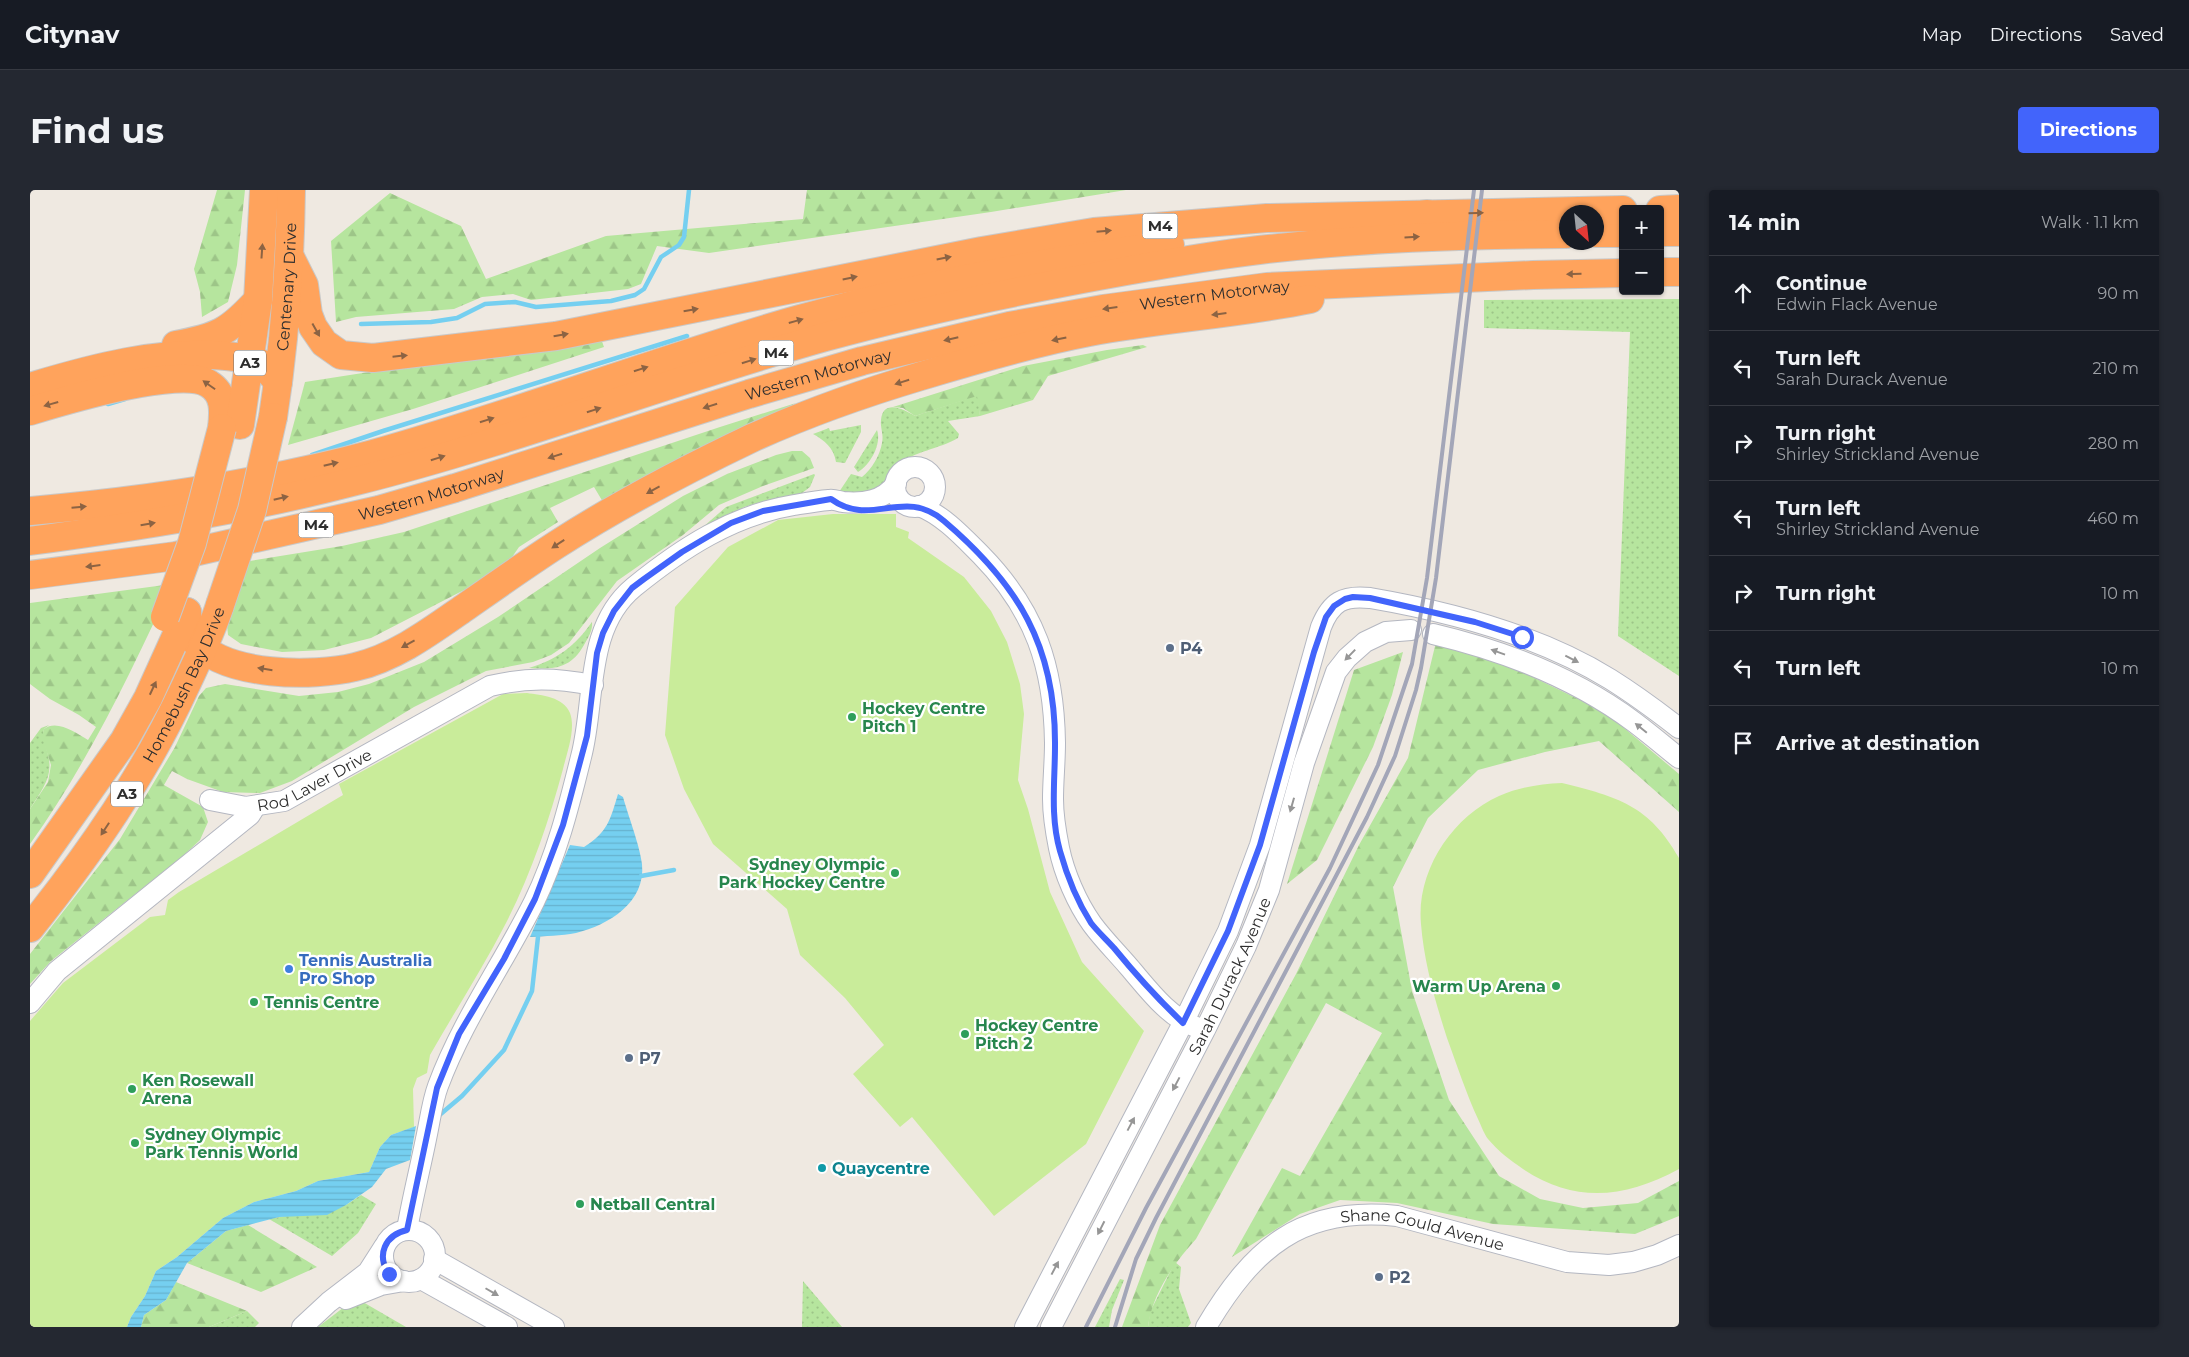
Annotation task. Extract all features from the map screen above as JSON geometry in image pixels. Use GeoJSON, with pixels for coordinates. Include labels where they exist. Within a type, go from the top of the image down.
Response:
{"type":"FeatureCollection","features":[{"type":"Feature","properties":{"kind":"highway","name":"Centenary Drive"},"geometry":{"type":"LineString","coordinates":[[231,427],[250,360],[258,300],[264,190]]}},
{"type":"Feature","properties":{"kind":"highway","name":"Centenary Drive"},"geometry":{"type":"LineString","coordinates":[[278,382],[284,344],[290,257],[291,190]]}},
{"type":"Feature","properties":{"kind":"highway"},"geometry":{"type":"LineString","coordinates":[[1664,210],[1679,209]]}},
{"type":"Feature","properties":{"kind":"highway","name":"M4"},"geometry":{"type":"LineString","coordinates":[[290,257],[304,284],[308,314],[317,334],[324,343],[341,355],[368,358],[393,357],[556,336],[1058,237],[1267,218],[1619,210]]}},
{"type":"Feature","properties":{"kind":"highway"},"geometry":{"type":"LineString","coordinates":[[30,511],[105,505],[180,495],[283,475],[370,454],[449,432],[712,345],[862,302],[935,286],[1119,252],[1427,214]]}},
{"type":"Feature","properties":{"kind":"highway"},"geometry":{"type":"LineString","coordinates":[[1664,232],[1679,232]]}},
{"type":"Feature","properties":{"kind":"highway"},"geometry":{"type":"LineString","coordinates":[[1604,233],[1619,233]]}},
{"type":"Feature","properties":{"kind":"highway","name":"Western Motorway"},"geometry":{"type":"LineString","coordinates":[[30,541],[243,508],[355,482],[504,438],[824,338],[952,305],[1058,283],[1266,249],[1424,236],[1559,234]]}},
{"type":"Feature","properties":{"kind":"highway"},"geometry":{"type":"LineString","coordinates":[[1664,272],[1679,272]]}},
{"type":"Feature","properties":{"kind":"highway","name":"Western Motorway"},"geometry":{"type":"LineString","coordinates":[[30,574],[176,556],[379,510],[455,488],[749,394],[862,361],[1009,326],[1103,309],[1267,288],[1619,273]]}},
{"type":"Feature","properties":{"kind":"highway"},"geometry":{"type":"LineString","coordinates":[[176,614],[194,640],[203,648],[221,659],[232,663],[273,671],[313,673],[357,667],[382,658],[412,642],[558,544],[695,466],[756,437],[865,394],[1022,346],[1159,321],[1268,308],[1402,281]]}},
{"type":"Feature","properties":{"kind":"highway"},"geometry":{"type":"LineString","coordinates":[[41,384],[121,354],[207,338],[236,324],[258,300]]}},
{"type":"Feature","properties":{"kind":"highway"},"geometry":{"type":"LineString","coordinates":[[41,384],[122,363],[181,355],[212,355],[250,360],[259,363],[267,369],[278,382]]}},
{"type":"Feature","properties":{"kind":"highway"},"geometry":{"type":"LineString","coordinates":[[30,411],[116,389],[162,380],[196,379],[208,382],[219,394],[231,427]]}},
{"type":"Feature","properties":{"kind":"highway","name":"Homebush Bay Drive"},"geometry":{"type":"LineString","coordinates":[[30,928],[89,852],[121,804],[166,726],[203,648],[220,605],[252,510],[273,417],[278,382]]}},
{"type":"Feature","properties":{"kind":"highway","name":"Homebush Bay Drive"},"geometry":{"type":"LineString","coordinates":[[30,874],[124,741],[148,698],[176,614],[214,529],[228,476],[231,427]]}},
{"type":"Feature","properties":{"kind":"street"},"geometry":{"type":"LineString","coordinates":[[407,1230],[437,1088],[459,1034],[504,959],[535,899],[566,817],[587,736],[597,653],[605,627],[614,611],[632,588],[682,552],[731,523],[763,511],[831,499],[852,502],[873,500],[887,495],[906,469],[918,467],[923,469],[928,472],[934,481],[934,493],[923,507],[858,510],[846,508],[831,499]]}},
{"type":"Feature","properties":{"kind":"street"},"geometry":{"type":"LineString","coordinates":[[896,484],[898,496],[923,507],[969,544],[1006,583],[1028,618],[1045,658],[1053,696],[1055,744],[1053,802],[1059,849],[1074,892],[1092,924],[1153,995],[1183,1023],[1204,1030]]}},
{"type":"Feature","properties":{"kind":"street","name":"Sarah Durack Avenue"},"geometry":{"type":"LineString","coordinates":[[1025,1327],[1183,1023],[1228,931],[1260,845],[1314,652],[1328,611],[1345,599],[1353,597],[1370,598],[1475,622],[1538,643]]}},
{"type":"Feature","properties":{"kind":"street","name":"Sarah Durack Avenue"},"geometry":{"type":"LineString","coordinates":[[1051,1327],[1246,946],[1269,890],[1304,763],[1332,682],[1341,665],[1359,646],[1376,636],[1401,631]]}},
{"type":"Feature","properties":{"kind":"street"},"geometry":{"type":"LineString","coordinates":[[1433,634],[1487,648],[1562,678],[1633,722],[1679,758]]}},
{"type":"Feature","properties":{"kind":"street"},"geometry":{"type":"LineString","coordinates":[[1529,664],[1538,643],[1609,678],[1643,700],[1679,728]]}},
{"type":"Feature","properties":{"kind":"street","name":"Rod Laver Drive"},"geometry":{"type":"LineString","coordinates":[[30,1003],[57,971],[250,815],[255,807],[271,805],[293,798],[490,686],[524,679],[567,681],[593,685]]}},
{"type":"Feature","properties":{"kind":"street"},"geometry":{"type":"LineString","coordinates":[[210,800],[236,806],[255,807]]}},
{"type":"Feature","properties":{"kind":"street","name":"Shane Gould Avenue"},"geometry":{"type":"LineString","coordinates":[[1206,1327],[1233,1285],[1270,1246],[1292,1231],[1317,1221],[1344,1215],[1371,1213],[1397,1216],[1567,1262],[1609,1265],[1633,1262],[1679,1246]]}},
{"type":"Feature","properties":{"kind":"street"},"geometry":{"type":"LineString","coordinates":[[407,1230],[420,1232],[426,1236],[433,1247],[434,1259],[430,1271],[412,1280],[388,1283],[364,1291],[335,1304],[305,1324],[368,1272],[393,1235],[407,1230]]}},
{"type":"Feature","properties":{"kind":"street"},"geometry":{"type":"LineString","coordinates":[[384,1247],[382,1254],[385,1268],[395,1278],[412,1280],[460,1300],[507,1327]]}},
{"type":"Feature","properties":{"kind":"street"},"geometry":{"type":"LineString","coordinates":[[434,1259],[554,1327]]}},
{"type":"Feature","properties":{"kind":"street"},"geometry":{"type":"LineString","coordinates":[[460,1300],[471,1280]]}},
{"type":"Feature","properties":{"kind":"street"},"geometry":{"type":"LineString","coordinates":[[1040,1298],[1060,1308]]}},
{"type":"Feature","properties":{"kind":"green space"},"geometry":{"type":"Polygon","coordinates":[[[217,190],[245,190],[237,265],[228,302],[202,317],[200,292],[194,269],[217,190]]]}},
{"type":"Feature","properties":{"kind":"green space"},"geometry":{"type":"Polygon","coordinates":[[[807,190],[1126,190],[991,212],[709,253],[657,246],[641,284],[628,289],[531,300],[513,294],[482,297],[454,309],[356,317],[336,322],[331,241],[390,193],[461,226],[486,279],[606,236],[803,219],[807,190]]]}},
{"type":"Feature","properties":{"kind":"green space"},"geometry":{"type":"Polygon","coordinates":[[[1679,299],[1679,676],[1618,636],[1630,332],[1484,328],[1484,300],[1679,299]]]}},
{"type":"Feature","properties":{"kind":"green space"},"geometry":{"type":"Polygon","coordinates":[[[600,336],[604,347],[413,409],[288,445],[305,382],[600,336]]]}},
{"type":"Feature","properties":{"kind":"green space"},"geometry":{"type":"Polygon","coordinates":[[[1143,345],[1147,347],[1048,376],[1033,400],[980,416],[977,396],[915,416],[903,408],[893,407],[1023,366],[1143,345]]]}},
{"type":"Feature","properties":{"kind":"green space"},"geometry":{"type":"Polygon","coordinates":[[[978,395],[980,416],[948,421],[959,434],[958,438],[904,460],[894,468],[885,486],[878,492],[865,494],[839,492],[851,474],[862,477],[875,462],[882,443],[881,420],[886,409],[890,407],[900,409],[915,416],[978,395]]]}},
{"type":"Feature","properties":{"kind":"green space"},"geometry":{"type":"Polygon","coordinates":[[[796,403],[603,502],[594,487],[550,508],[558,522],[519,547],[508,563],[468,588],[371,638],[324,650],[282,652],[241,644],[228,635],[227,625],[250,561],[342,546],[404,532],[796,403]]]}},
{"type":"Feature","properties":{"kind":"green space"},"geometry":{"type":"Polygon","coordinates":[[[861,425],[861,432],[845,463],[836,462],[828,445],[813,434],[829,428],[830,431],[861,425]]]}},
{"type":"Feature","properties":{"kind":"green space"},"geometry":{"type":"Polygon","coordinates":[[[877,430],[878,441],[874,454],[858,472],[854,467],[877,430]]]}},
{"type":"Feature","properties":{"kind":"green space"},"geometry":{"type":"Polygon","coordinates":[[[792,451],[802,451],[810,458],[814,468],[763,486],[719,505],[683,535],[617,581],[569,643],[551,655],[533,662],[486,671],[414,707],[292,781],[260,793],[223,792],[187,779],[172,771],[164,785],[203,807],[208,822],[200,840],[183,856],[51,961],[30,984],[30,954],[120,839],[175,747],[199,696],[206,688],[225,684],[299,696],[338,692],[369,684],[424,662],[498,617],[600,548],[683,496],[727,474],[776,455],[792,451]]]}},
{"type":"Feature","properties":{"kind":"green space"},"geometry":{"type":"Polygon","coordinates":[[[814,474],[810,487],[798,496],[765,501],[744,507],[695,534],[726,507],[814,474]]]}},
{"type":"Feature","properties":{"kind":"green space","name":"Sydney Olympic Park Hockey Centre"},"geometry":{"type":"Polygon","coordinates":[[[833,514],[896,514],[896,527],[909,532],[908,538],[964,577],[991,611],[1007,642],[1020,684],[1024,714],[1018,780],[1028,809],[1050,892],[1082,962],[1144,1031],[1086,1144],[994,1216],[912,1117],[900,1127],[853,1074],[884,1045],[845,998],[800,955],[787,909],[713,844],[684,789],[665,735],[675,607],[728,547],[778,520],[833,514]]]}},
{"type":"Feature","properties":{"kind":"green space"},"geometry":{"type":"Polygon","coordinates":[[[172,584],[124,684],[89,750],[71,782],[30,844],[30,809],[48,782],[51,765],[42,737],[44,729],[49,726],[60,726],[88,740],[96,727],[50,699],[30,684],[30,603],[172,584]]]}},
{"type":"Feature","properties":{"kind":"green space"},"geometry":{"type":"Polygon","coordinates":[[[592,622],[589,637],[574,659],[554,668],[529,668],[565,651],[592,622]]]}},
{"type":"Feature","properties":{"kind":"green space"},"geometry":{"type":"Polygon","coordinates":[[[1436,642],[1502,662],[1605,712],[1679,774],[1679,812],[1599,741],[1545,752],[1478,770],[1428,818],[1393,887],[1412,991],[1449,1100],[1499,1176],[1540,1199],[1583,1208],[1638,1203],[1679,1181],[1679,1216],[1635,1234],[1493,1224],[1397,1203],[1340,1200],[1300,1214],[1232,1257],[1282,1168],[1300,1176],[1382,1033],[1326,1003],[1196,1239],[1165,1280],[1154,1303],[1148,1327],[1122,1327],[1160,1225],[1296,974],[1359,845],[1408,758],[1436,642]]]}},
{"type":"Feature","properties":{"kind":"green space"},"geometry":{"type":"Polygon","coordinates":[[[1403,652],[1392,695],[1373,747],[1317,860],[1287,884],[1354,670],[1403,652]]]}},
{"type":"Feature","properties":{"kind":"green space","name":"Tennis Centre"},"geometry":{"type":"Polygon","coordinates":[[[527,693],[552,698],[563,703],[567,708],[572,719],[569,748],[545,828],[515,904],[488,956],[430,1055],[427,1073],[417,1078],[413,1089],[414,1127],[391,1135],[380,1147],[369,1172],[318,1181],[296,1191],[254,1202],[223,1218],[177,1257],[156,1271],[145,1296],[131,1317],[127,1327],[30,1327],[30,1021],[63,983],[150,917],[165,915],[168,900],[343,795],[339,784],[503,694],[527,693]]]}},
{"type":"Feature","properties":{"kind":"green space"},"geometry":{"type":"Polygon","coordinates":[[[49,725],[44,729],[49,763],[48,777],[30,809],[30,743],[41,728],[49,725]]]}},
{"type":"Feature","properties":{"kind":"green space","name":"Warm Up Arena"},"geometry":{"type":"Polygon","coordinates":[[[1562,783],[1600,793],[1630,806],[1656,826],[1668,840],[1679,858],[1679,1169],[1659,1179],[1620,1191],[1601,1193],[1581,1192],[1562,1188],[1523,1169],[1488,1139],[1470,1099],[1447,1038],[1438,1010],[1422,938],[1421,904],[1424,885],[1440,848],[1452,832],[1466,817],[1482,805],[1499,796],[1530,786],[1562,783]]]}},
{"type":"Feature","properties":{"kind":"green space"},"geometry":{"type":"Polygon","coordinates":[[[361,1195],[376,1204],[358,1233],[332,1256],[269,1219],[346,1205],[361,1195]]]}},
{"type":"Feature","properties":{"kind":"green space"},"geometry":{"type":"Polygon","coordinates":[[[248,1225],[317,1267],[261,1292],[187,1263],[226,1231],[248,1225]]]}},
{"type":"Feature","properties":{"kind":"green space"},"geometry":{"type":"Polygon","coordinates":[[[1175,1262],[1181,1267],[1179,1289],[1191,1323],[1188,1327],[1148,1327],[1150,1312],[1175,1262]]]}},
{"type":"Feature","properties":{"kind":"green space"},"geometry":{"type":"Polygon","coordinates":[[[1120,1279],[1124,1280],[1112,1310],[1109,1327],[1095,1327],[1120,1279]]]}},
{"type":"Feature","properties":{"kind":"green space"},"geometry":{"type":"Polygon","coordinates":[[[803,1281],[842,1327],[802,1327],[803,1281]]]}},
{"type":"Feature","properties":{"kind":"green space"},"geometry":{"type":"Polygon","coordinates":[[[176,1282],[247,1311],[209,1327],[141,1327],[144,1315],[166,1300],[176,1282]]]}},
{"type":"Feature","properties":{"kind":"green space"},"geometry":{"type":"Polygon","coordinates":[[[356,1298],[406,1327],[318,1327],[356,1298]]]}},
{"type":"Feature","properties":{"kind":"green space"},"geometry":{"type":"Polygon","coordinates":[[[247,1311],[259,1323],[255,1327],[209,1327],[247,1311]]]}},
{"type":"Feature","properties":{"kind":"water"},"geometry":{"type":"Polygon","coordinates":[[[618,794],[623,797],[642,864],[642,878],[632,900],[612,918],[588,929],[565,935],[530,937],[570,845],[584,847],[598,836],[607,825],[618,794]]]}},
{"type":"Feature","properties":{"kind":"water"},"geometry":{"type":"Polygon","coordinates":[[[416,1126],[410,1160],[386,1169],[372,1187],[346,1205],[327,1215],[279,1217],[226,1231],[187,1263],[166,1300],[144,1315],[141,1327],[127,1327],[131,1317],[145,1296],[156,1271],[177,1257],[223,1218],[254,1202],[296,1191],[318,1181],[369,1172],[380,1147],[391,1135],[416,1126]]]}},
{"type":"Feature","properties":{"kind":"waterway"},"geometry":{"type":"LineString","coordinates":[[361,324],[431,322],[457,318],[485,304],[515,302],[536,307],[611,301],[635,295],[644,289],[661,257],[679,245],[684,237],[689,190]]}},
{"type":"Feature","properties":{"kind":"waterway"},"geometry":{"type":"LineString","coordinates":[[312,455],[687,336]]}},
{"type":"Feature","properties":{"kind":"waterway"},"geometry":{"type":"LineString","coordinates":[[108,404],[125,399]]}},
{"type":"Feature","properties":{"kind":"waterway"},"geometry":{"type":"LineString","coordinates":[[641,876],[674,870]]}},
{"type":"Feature","properties":{"kind":"waterway"},"geometry":{"type":"LineString","coordinates":[[436,1118],[462,1096],[504,1050],[532,991],[538,937]]}},
{"type":"Feature","properties":{"kind":"railway"},"geometry":{"type":"LineString","coordinates":[[1086,1327],[1146,1208],[1330,868],[1378,765],[1412,664],[1427,578],[1474,190]]}},
{"type":"Feature","properties":{"kind":"railway"},"geometry":{"type":"LineString","coordinates":[[1115,1327],[1136,1259],[1156,1218],[1367,817],[1395,756],[1416,690],[1436,578],[1482,190]]}},
{"type":"Feature","properties":{"kind":"place","name":"P4"},"geometry":{"type":"Point","coordinates":[1170,648]}},
{"type":"Feature","properties":{"kind":"place","name":"Hockey Centre Pitch 1"},"geometry":{"type":"Point","coordinates":[852,717]}},
{"type":"Feature","properties":{"kind":"place","name":"Sydney Olympic Park Hockey Centre"},"geometry":{"type":"Point","coordinates":[895,873]}},
{"type":"Feature","properties":{"kind":"place","name":"Tennis Australia Pro Shop"},"geometry":{"type":"Point","coordinates":[289,969]}},
{"type":"Feature","properties":{"kind":"place","name":"Warm Up Arena"},"geometry":{"type":"Point","coordinates":[1556,986]}},
{"type":"Feature","properties":{"kind":"place","name":"Tennis Centre"},"geometry":{"type":"Point","coordinates":[254,1002]}},
{"type":"Feature","properties":{"kind":"place","name":"Hockey Centre Pitch 2"},"geometry":{"type":"Point","coordinates":[965,1034]}},
{"type":"Feature","properties":{"kind":"place","name":"P7"},"geometry":{"type":"Point","coordinates":[629,1058]}},
{"type":"Feature","properties":{"kind":"place","name":"Ken Rosewall Arena"},"geometry":{"type":"Point","coordinates":[132,1089]}},
{"type":"Feature","properties":{"kind":"place","name":"Sydney Olympic Park Tennis World"},"geometry":{"type":"Point","coordinates":[135,1143]}},
{"type":"Feature","properties":{"kind":"place","name":"Quaycentre"},"geometry":{"type":"Point","coordinates":[822,1168]}},
{"type":"Feature","properties":{"kind":"place","name":"Netball Central"},"geometry":{"type":"Point","coordinates":[580,1204]}},
{"type":"Feature","properties":{"kind":"place","name":"P2"},"geometry":{"type":"Point","coordinates":[1379,1277]}},
{"type":"Feature","properties":{"kind":"route"},"geometry":{"type":"LineString","coordinates":[[389,1274],[385,1268],[382,1254],[388,1240],[393,1235],[407,1230],[437,1088],[459,1034],[504,959],[535,899],[563,825],[587,736],[597,653],[607,622],[622,599],[632,588],[682,552],[717,530],[746,516],[763,511],[831,499],[852,510],[876,510],[907,505],[919,506],[943,520],[986,560],[1006,583],[1028,618],[1045,658],[1053,696],[1055,744],[1053,802],[1059,849],[1074,892],[1092,924],[1153,995],[1183,1023],[1228,931],[1260,845],[1321,627],[1328,611],[1338,602],[1345,599],[1363,597],[1475,622],[1522,637]]}}]}
